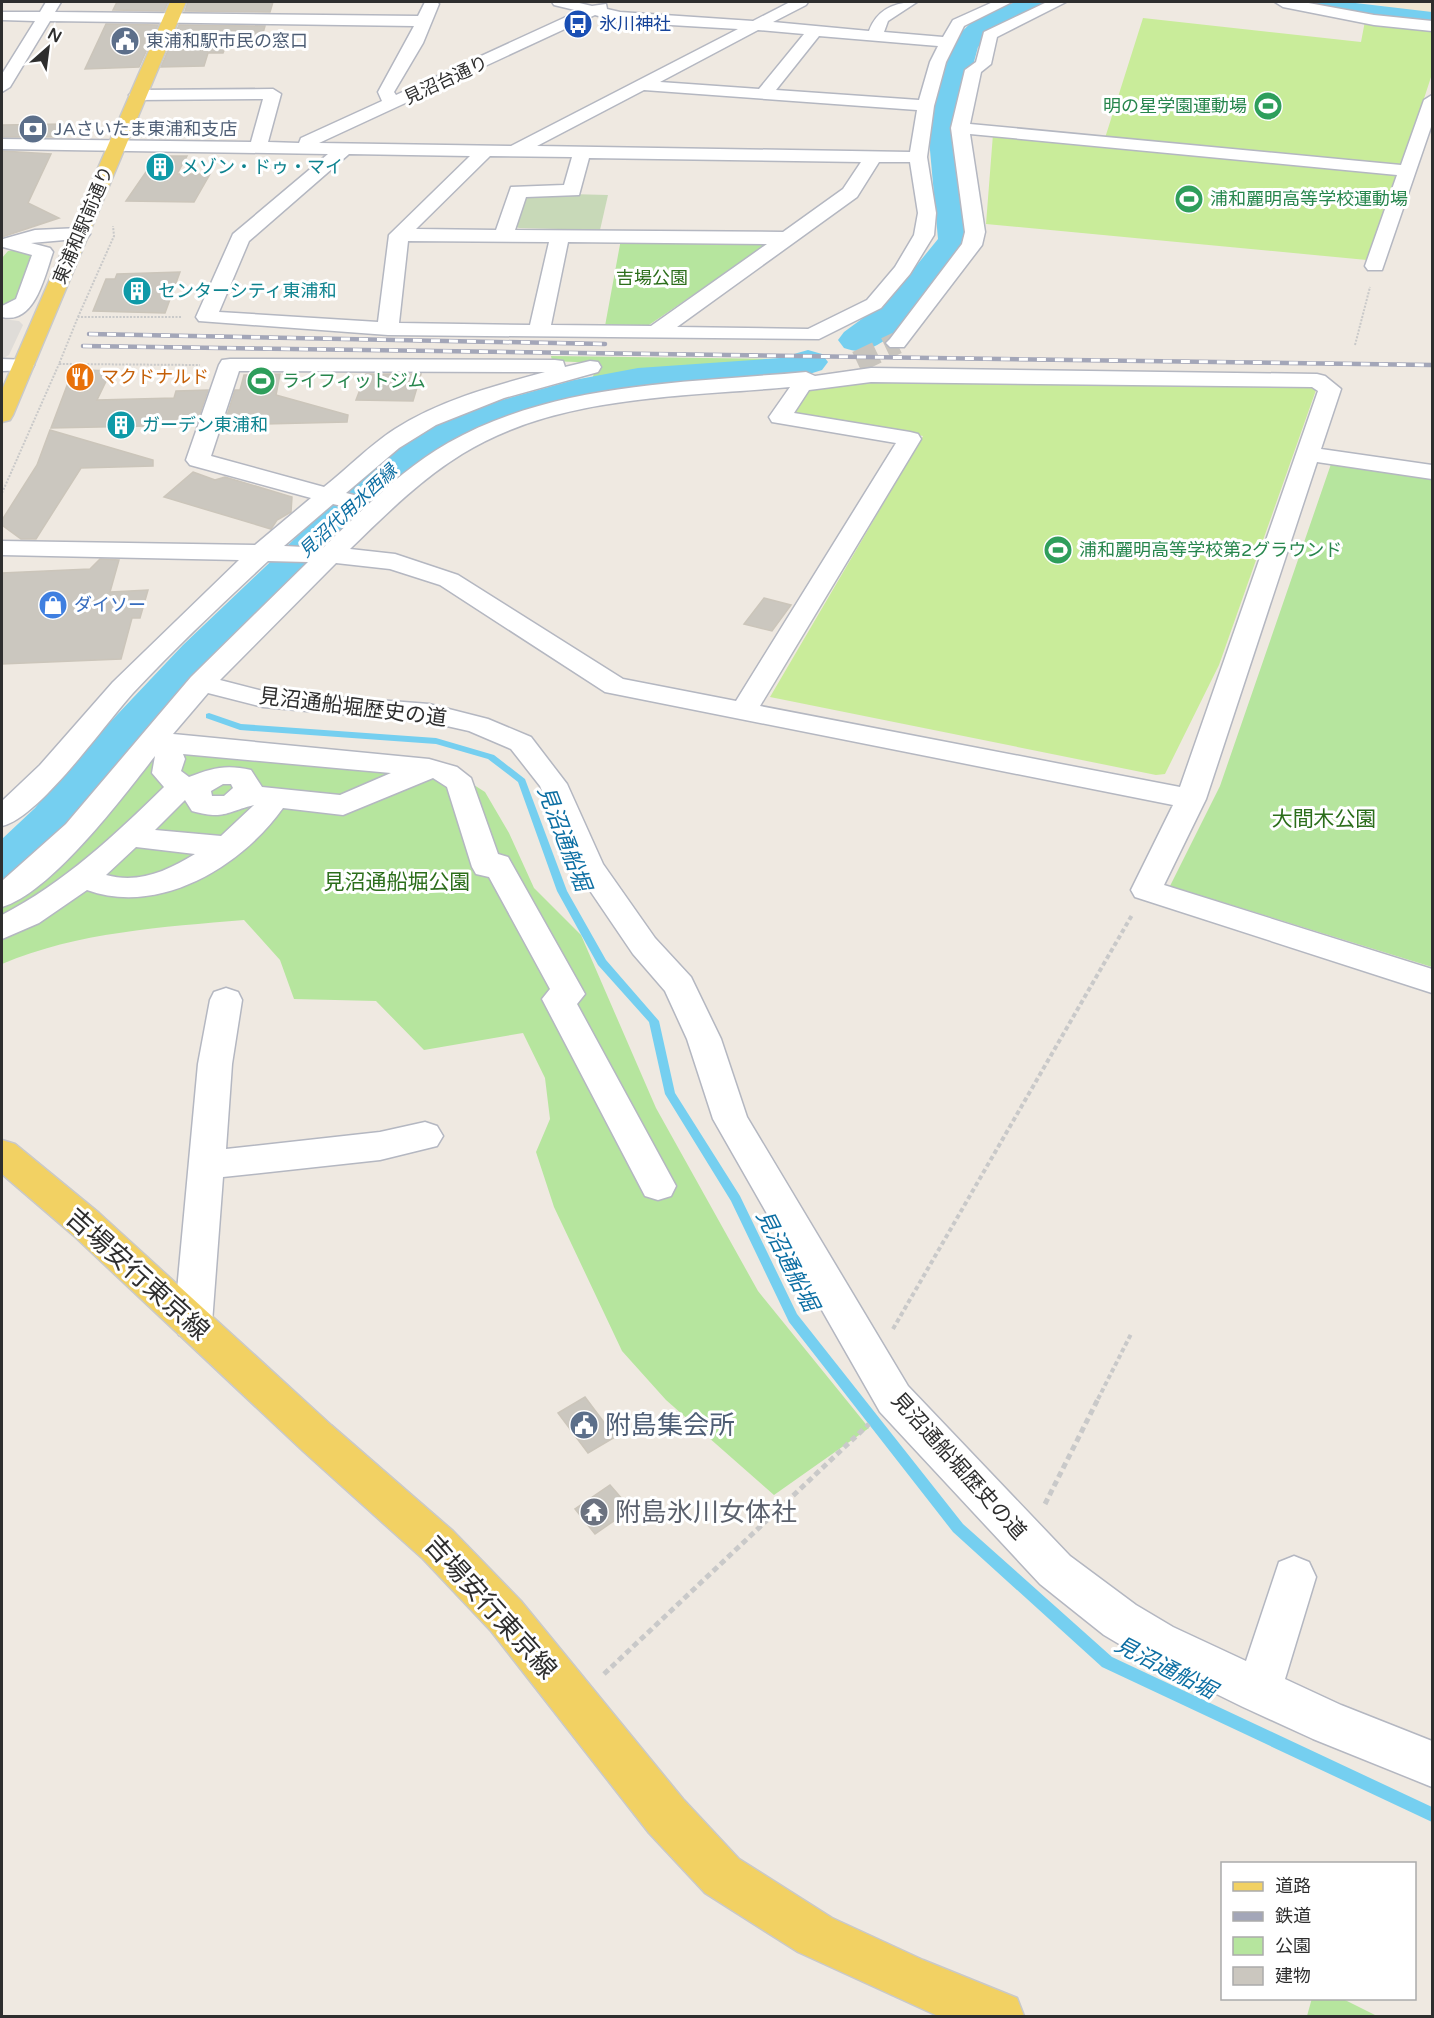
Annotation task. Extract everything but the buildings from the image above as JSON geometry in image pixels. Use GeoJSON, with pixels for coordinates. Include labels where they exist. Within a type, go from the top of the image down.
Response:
{"type":"FeatureCollection","features":[{"type":"Feature","properties":{"kind":"main road","name":"東浦和駅前通り"},"geometry":{"type":"LineString","coordinates":[[2,415],[12,365],[46,312],[178,2]]}},
{"type":"Feature","properties":{"kind":"main road","name":"吉場安行東京線"},"geometry":{"type":"LineString","coordinates":[[2,1154],[86,1224],[317,1438],[438,1545],[506,1616],[666,1816],[722,1876],[815,1935],[908,1979],[999,2016]]}},
{"type":"Feature","properties":{"kind":"street"},"geometry":{"type":"LineString","coordinates":[[2,87],[54,2]]}},
{"type":"Feature","properties":{"kind":"street"},"geometry":{"type":"LineString","coordinates":[[313,20],[317,2]]}},
{"type":"Feature","properties":{"kind":"street"},"geometry":{"type":"LineString","coordinates":[[396,103],[389,99],[386,92],[415,43],[432,2]]}},
{"type":"Feature","properties":{"kind":"street"},"geometry":{"type":"LineString","coordinates":[[559,2],[620,17],[946,42]]}},
{"type":"Feature","properties":{"kind":"street","name":"見沼台通り"},"geometry":{"type":"LineString","coordinates":[[267,148],[324,137],[613,2]]}},
{"type":"Feature","properties":{"kind":"street"},"geometry":{"type":"LineString","coordinates":[[513,151],[801,2]]}},
{"type":"Feature","properties":{"kind":"street"},"geometry":{"type":"LineString","coordinates":[[874,37],[881,18],[910,2]]}},
{"type":"Feature","properties":{"kind":"street"},"geometry":{"type":"LineString","coordinates":[[344,149],[240,238],[206,317],[388,329],[812,335],[874,304],[903,270],[924,235],[927,213],[918,157],[926,106],[946,42],[958,23],[1004,2]]}},
{"type":"Feature","properties":{"kind":"street"},"geometry":{"type":"LineString","coordinates":[[897,343],[972,245],[975,232],[960,128],[973,70],[983,64],[990,35],[1058,2]]}},
{"type":"Feature","properties":{"kind":"street"},"geometry":{"type":"LineString","coordinates":[[1283,2],[1374,20],[1432,26]]}},
{"type":"Feature","properties":{"kind":"street"},"geometry":{"type":"LineString","coordinates":[[2,16],[424,21]]}},
{"type":"Feature","properties":{"kind":"street"},"geometry":{"type":"LineString","coordinates":[[764,94],[813,33]]}},
{"type":"Feature","properties":{"kind":"street"},"geometry":{"type":"LineString","coordinates":[[2,55],[20,56]]}},
{"type":"Feature","properties":{"kind":"street"},"geometry":{"type":"LineString","coordinates":[[638,86],[926,106]]}},
{"type":"Feature","properties":{"kind":"street"},"geometry":{"type":"LineString","coordinates":[[137,95],[273,94],[267,148]]}},
{"type":"Feature","properties":{"kind":"street"},"geometry":{"type":"LineString","coordinates":[[1375,266],[1432,100]]}},
{"type":"Feature","properties":{"kind":"street"},"geometry":{"type":"LineString","coordinates":[[960,128],[1408,171]]}},
{"type":"Feature","properties":{"kind":"street"},"geometry":{"type":"LineString","coordinates":[[2,144],[918,157]]}},
{"type":"Feature","properties":{"kind":"street"},"geometry":{"type":"LineString","coordinates":[[388,329],[399,235],[485,151]]}},
{"type":"Feature","properties":{"kind":"street"},"geometry":{"type":"LineString","coordinates":[[504,236],[518,191],[572,191],[582,152]]}},
{"type":"Feature","properties":{"kind":"street"},"geometry":{"type":"LineString","coordinates":[[655,333],[850,193],[874,156]]}},
{"type":"Feature","properties":{"kind":"street"},"geometry":{"type":"LineString","coordinates":[[927,213],[971,215]]}},
{"type":"Feature","properties":{"kind":"street"},"geometry":{"type":"LineString","coordinates":[[6,244],[35,236],[80,234]]}},
{"type":"Feature","properties":{"kind":"street"},"geometry":{"type":"LineString","coordinates":[[399,235],[786,238]]}},
{"type":"Feature","properties":{"kind":"street"},"geometry":{"type":"LineString","coordinates":[[539,332],[560,236]]}},
{"type":"Feature","properties":{"kind":"street"},"geometry":{"type":"LineString","coordinates":[[4,312],[25,302],[43,252],[6,244]]}},
{"type":"Feature","properties":{"kind":"street"},"geometry":{"type":"LineString","coordinates":[[4,312],[46,312]]}},
{"type":"Feature","properties":{"kind":"street"},"geometry":{"type":"LineString","coordinates":[[743,712],[910,440],[780,417],[803,382],[857,362]]}},
{"type":"Feature","properties":{"kind":"street"},"geometry":{"type":"LineString","coordinates":[[2,816],[23,800],[114,697],[175,635],[328,495],[404,434],[452,409],[502,391],[590,367],[230,365],[198,460],[328,495],[377,508]]}},
{"type":"Feature","properties":{"kind":"street"},"geometry":{"type":"LineString","coordinates":[[2,896],[69,842],[201,683],[377,508],[441,458],[485,432],[505,424],[610,396],[871,375],[1317,381],[1330,389],[1309,453],[1191,799],[1146,890],[1432,981]]}},
{"type":"Feature","properties":{"kind":"street"},"geometry":{"type":"LineString","coordinates":[[1309,453],[1432,472]]}},
{"type":"Feature","properties":{"kind":"street"},"geometry":{"type":"LineString","coordinates":[[2,549],[366,557],[422,569],[449,580],[615,686],[1191,799]]}},
{"type":"Feature","properties":{"kind":"street","name":"見沼通船堀歴史の道"},"geometry":{"type":"LineString","coordinates":[[201,683],[263,699],[429,713],[478,725],[520,743],[553,784],[589,866],[644,946],[679,985],[704,1039],[730,1119],[894,1399],[1055,1570],[1120,1620],[1157,1642],[1329,1723],[1432,1764]]}},
{"type":"Feature","properties":{"kind":"street"},"geometry":{"type":"LineString","coordinates":[[190,786],[166,773],[171,759],[162,740],[429,768],[450,774],[461,785],[487,867],[497,864],[569,994],[558,999],[658,1186]]}},
{"type":"Feature","properties":{"kind":"street"},"geometry":{"type":"LineString","coordinates":[[2,928],[20,920],[84,878],[190,786],[213,777],[232,775],[246,782],[246,795],[343,806],[429,768]]}},
{"type":"Feature","properties":{"kind":"street"},"geometry":{"type":"LineString","coordinates":[[84,878],[105,887],[135,891],[165,884],[227,847],[260,819],[275,798]]}},
{"type":"Feature","properties":{"kind":"street"},"geometry":{"type":"LineString","coordinates":[[131,837],[227,847]]}},
{"type":"Feature","properties":{"kind":"street"},"geometry":{"type":"LineString","coordinates":[[193,1323],[215,1064],[226,1000]]}},
{"type":"Feature","properties":{"kind":"street"},"geometry":{"type":"LineString","coordinates":[[208,1165],[380,1146],[425,1136]]}},
{"type":"Feature","properties":{"kind":"street"},"geometry":{"type":"LineString","coordinates":[[1259,1690],[1294,1577]]}},
{"type":"Feature","properties":{"kind":"path"},"geometry":{"type":"LineString","coordinates":[[2,493],[114,236],[113,220]]}},
{"type":"Feature","properties":{"kind":"path"},"geometry":{"type":"LineString","coordinates":[[1355,345],[1375,266]]}},
{"type":"Feature","properties":{"kind":"path"},"geometry":{"type":"LineString","coordinates":[[78,317],[206,317]]}},
{"type":"Feature","properties":{"kind":"path"},"geometry":{"type":"LineString","coordinates":[[59,364],[230,365]]}},
{"type":"Feature","properties":{"kind":"path"},"geometry":{"type":"LineString","coordinates":[[873,1364],[1146,890]]}},
{"type":"Feature","properties":{"kind":"path"},"geometry":{"type":"LineString","coordinates":[[1027,1540],[1131,1334]]}},
{"type":"Feature","properties":{"kind":"path"},"geometry":{"type":"LineString","coordinates":[[574,1701],[776,1514],[866,1427]]}},
{"type":"Feature","properties":{"kind":"shaded area"},"geometry":{"type":"Polygon","coordinates":[[[1369,2],[1432,2],[1432,18],[1384,12],[1387,7],[1369,2]]]}},
{"type":"Feature","properties":{"kind":"shaded area"},"geometry":{"type":"Polygon","coordinates":[[[2,319],[19,321],[23,325],[9,355],[2,359],[2,319]]]}},
{"type":"Feature","properties":{"kind":"green space","name":"明の星学園運動場"},"geometry":{"type":"Polygon","coordinates":[[[1143,18],[1361,42],[1365,21],[1432,30],[1432,74],[1402,166],[1105,138],[1143,18]]]}},
{"type":"Feature","properties":{"kind":"green space","name":"浦和麗明高等学校運動場"},"geometry":{"type":"Polygon","coordinates":[[[993,134],[1399,173],[1367,260],[986,224],[993,134]]]}},
{"type":"Feature","properties":{"kind":"green space"},"geometry":{"type":"Polygon","coordinates":[[[530,193],[608,195],[600,230],[514,226],[522,196],[530,193]]]}},
{"type":"Feature","properties":{"kind":"green space","name":"吉場公園"},"geometry":{"type":"Polygon","coordinates":[[[621,239],[761,241],[765,246],[646,327],[605,326],[621,239]]]}},
{"type":"Feature","properties":{"kind":"green space"},"geometry":{"type":"Polygon","coordinates":[[[8,251],[27,252],[37,260],[20,298],[11,307],[2,304],[2,258],[8,251]]]}},
{"type":"Feature","properties":{"kind":"green space"},"geometry":{"type":"Polygon","coordinates":[[[551,356],[783,359],[776,363],[673,369],[592,379],[598,363],[552,361],[551,356]]]}},
{"type":"Feature","properties":{"kind":"green space","name":"浦和麗明高等学校第2グラウンド"},"geometry":{"type":"Polygon","coordinates":[[[883,380],[1310,387],[1316,390],[1219,665],[1165,774],[1156,775],[770,697],[923,436],[799,415],[791,411],[812,388],[883,380]]]}},
{"type":"Feature","properties":{"kind":"green space","name":"大間木公園"},"geometry":{"type":"Polygon","coordinates":[[[1331,464],[1432,479],[1432,967],[1170,886],[1220,786],[1331,464]]]}},
{"type":"Feature","properties":{"kind":"green space","name":"見沼通船堀公園"},"geometry":{"type":"Polygon","coordinates":[[[161,738],[441,764],[485,792],[509,833],[534,888],[581,935],[656,1108],[758,1291],[869,1428],[774,1495],[666,1400],[622,1351],[554,1207],[536,1152],[550,1119],[545,1078],[523,1033],[424,1050],[376,1001],[294,999],[280,960],[244,920],[90,938],[31,953],[2,964],[2,902],[43,873],[161,738]]]}},
{"type":"Feature","properties":{"kind":"green space"},"geometry":{"type":"Polygon","coordinates":[[[1311,2000],[1345,2000],[1377,2016],[1307,2016],[1311,2000]]]}},
{"type":"Feature","properties":{"kind":"waterway","name":"見沼代用水西縁"},"geometry":{"type":"LineString","coordinates":[[858,340],[912,295],[956,240],[943,117],[964,44],[987,23],[1038,2]]}},
{"type":"Feature","properties":{"kind":"waterway","name":"見沼代用水西縁"},"geometry":{"type":"LineString","coordinates":[[1305,2],[1378,16],[1432,21]]}},
{"type":"Feature","properties":{"kind":"waterway","name":"見沼代用水西縁"},"geometry":{"type":"LineString","coordinates":[[2,866],[31,845],[43,833],[99,766],[173,685],[286,570],[403,459],[463,424],[574,392],[638,380],[784,370],[808,362]]}},
{"type":"Feature","properties":{"kind":"waterway","name":"見沼通船堀"},"geometry":{"type":"LineString","coordinates":[[209,716],[240,727],[436,741],[491,757],[522,781],[562,891],[602,962],[654,1021],[670,1094],[736,1199],[793,1318],[958,1528],[1107,1662],[1432,1815]]}},
{"type":"Feature","properties":{"kind":"tunnel"},"geometry":{"type":"LineString","coordinates":[[857,362],[897,343]]}},
{"type":"Feature","properties":{"kind":"railway"},"geometry":{"type":"LineString","coordinates":[[89,334],[605,344]]}},
{"type":"Feature","properties":{"kind":"railway"},"geometry":{"type":"LineString","coordinates":[[83,346],[1432,365]]}},
{"type":"Feature","properties":{"kind":"place","name":"氷川神社"},"geometry":{"type":"Point","coordinates":[578,24]}},
{"type":"Feature","properties":{"kind":"place","name":"東浦和駅市民の窓口"},"geometry":{"type":"Point","coordinates":[125,41]}},
{"type":"Feature","properties":{"kind":"place","name":"明の星学園運動場"},"geometry":{"type":"Point","coordinates":[1268,106]}},
{"type":"Feature","properties":{"kind":"place","name":"JAさいたま東浦和支店"},"geometry":{"type":"Point","coordinates":[33,129]}},
{"type":"Feature","properties":{"kind":"place","name":"メゾン・ドゥ・マイ"},"geometry":{"type":"Point","coordinates":[160,167]}},
{"type":"Feature","properties":{"kind":"place","name":"浦和麗明高等学校運動場"},"geometry":{"type":"Point","coordinates":[1189,199]}},
{"type":"Feature","properties":{"kind":"place","name":"センターシティ東浦和"},"geometry":{"type":"Point","coordinates":[137,291]}},
{"type":"Feature","properties":{"kind":"place","name":"マクドナルド"},"geometry":{"type":"Point","coordinates":[80,377]}},
{"type":"Feature","properties":{"kind":"place","name":"ライフィットジム"},"geometry":{"type":"Point","coordinates":[261,381]}},
{"type":"Feature","properties":{"kind":"place","name":"ガーデン東浦和"},"geometry":{"type":"Point","coordinates":[121,425]}},
{"type":"Feature","properties":{"kind":"place","name":"浦和麗明高等学校第2グラウンド"},"geometry":{"type":"Point","coordinates":[1058,550]}},
{"type":"Feature","properties":{"kind":"place","name":"ダイソー"},"geometry":{"type":"Point","coordinates":[53,605]}},
{"type":"Feature","properties":{"kind":"place","name":"附島集会所"},"geometry":{"type":"Point","coordinates":[584,1425]}},
{"type":"Feature","properties":{"kind":"place","name":"附島氷川女体社"},"geometry":{"type":"Point","coordinates":[594,1512]}}]}
